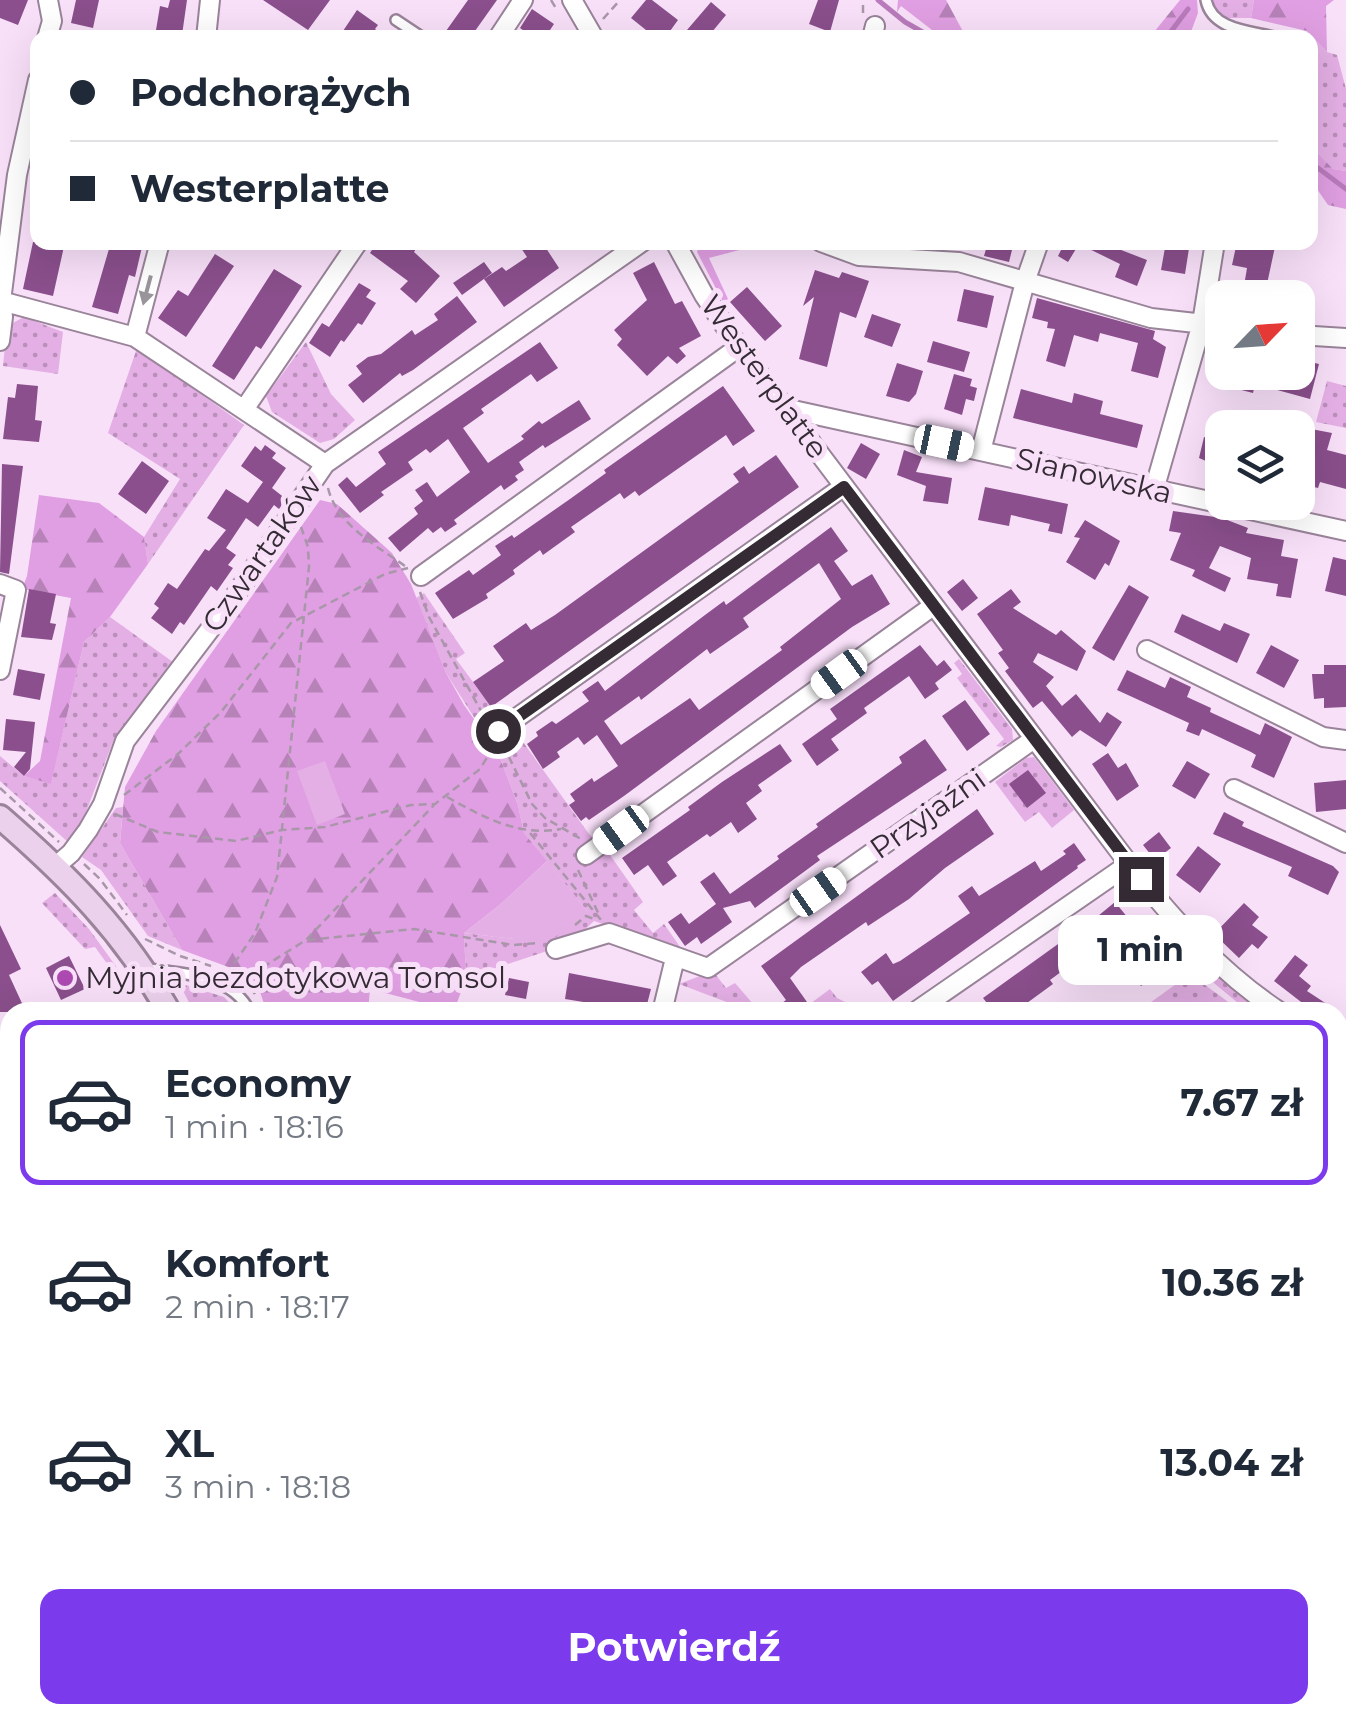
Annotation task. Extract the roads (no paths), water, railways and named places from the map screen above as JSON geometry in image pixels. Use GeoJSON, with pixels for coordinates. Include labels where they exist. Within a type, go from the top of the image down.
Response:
{"type":"FeatureCollection","features":[{"type":"Feature","properties":{"kind":"main road"},"geometry":{"type":"LineString","coordinates":[[0,817],[56,866],[115,929],[164,1002]]}},
{"type":"Feature","properties":{"kind":"street"},"geometry":{"type":"LineString","coordinates":[[48,0],[52,21],[49,30]]}},
{"type":"Feature","properties":{"kind":"street"},"geometry":{"type":"LineString","coordinates":[[207,30],[210,0]]}},
{"type":"Feature","properties":{"kind":"street"},"geometry":{"type":"LineString","coordinates":[[503,30],[523,0]]}},
{"type":"Feature","properties":{"kind":"street"},"geometry":{"type":"LineString","coordinates":[[572,0],[590,30]]}},
{"type":"Feature","properties":{"kind":"street"},"geometry":{"type":"LineString","coordinates":[[0,342],[16,174],[30,114]]}},
{"type":"Feature","properties":{"kind":"street"},"geometry":{"type":"LineString","coordinates":[[134,336],[158,250]]}},
{"type":"Feature","properties":{"kind":"street"},"geometry":{"type":"LineString","coordinates":[[245,408],[353,250]]}},
{"type":"Feature","properties":{"kind":"street","name":"Czwartaków"},"geometry":{"type":"LineString","coordinates":[[56,866],[71,853],[100,808],[125,741],[230,603],[325,464],[631,250]]}},
{"type":"Feature","properties":{"kind":"street","name":"Westerplatte"},"geometry":{"type":"LineString","coordinates":[[679,250],[738,348],[1129,864],[1181,927],[1219,965],[1267,1002]]}},
{"type":"Feature","properties":{"kind":"street"},"geometry":{"type":"LineString","coordinates":[[842,250],[858,256],[959,262],[1151,318],[1205,323]]}},
{"type":"Feature","properties":{"kind":"street"},"geometry":{"type":"LineString","coordinates":[[981,451],[1037,250]]}},
{"type":"Feature","properties":{"kind":"street"},"geometry":{"type":"LineString","coordinates":[[1154,490],[1202,323],[1214,250]]}},
{"type":"Feature","properties":{"kind":"street"},"geometry":{"type":"LineString","coordinates":[[1,301],[134,336],[325,464]]}},
{"type":"Feature","properties":{"kind":"street"},"geometry":{"type":"LineString","coordinates":[[1315,337],[1346,338]]}},
{"type":"Feature","properties":{"kind":"street"},"geometry":{"type":"LineString","coordinates":[[414,572],[738,348]]}},
{"type":"Feature","properties":{"kind":"street","name":"Sianowska"},"geometry":{"type":"LineString","coordinates":[[784,408],[1346,530]]}},
{"type":"Feature","properties":{"kind":"street"},"geometry":{"type":"LineString","coordinates":[[498,731],[844,487]]}},
{"type":"Feature","properties":{"kind":"street"},"geometry":{"type":"LineString","coordinates":[[0,584],[16,590],[0,670]]}},
{"type":"Feature","properties":{"kind":"street"},"geometry":{"type":"LineString","coordinates":[[586,855],[933,606]]}},
{"type":"Feature","properties":{"kind":"street"},"geometry":{"type":"LineString","coordinates":[[1147,650],[1287,720],[1323,736],[1346,740]]}},
{"type":"Feature","properties":{"kind":"street","name":"Przyjaźni"},"geometry":{"type":"LineString","coordinates":[[549,946],[610,933],[708,968],[1034,739]]}},
{"type":"Feature","properties":{"kind":"street"},"geometry":{"type":"LineString","coordinates":[[1234,789],[1346,843]]}},
{"type":"Feature","properties":{"kind":"street"},"geometry":{"type":"LineString","coordinates":[[930,1002],[1129,864]]}},
{"type":"Feature","properties":{"kind":"street"},"geometry":{"type":"LineString","coordinates":[[664,1002],[675,958]]}},
{"type":"Feature","properties":{"kind":"lane"},"geometry":{"type":"LineString","coordinates":[[1206,0],[1208,11],[1222,24],[1246,30]]}},
{"type":"Feature","properties":{"kind":"lane"},"geometry":{"type":"LineString","coordinates":[[396,20],[411,30]]}},
{"type":"Feature","properties":{"kind":"lane"},"geometry":{"type":"LineString","coordinates":[[143,968],[220,983],[245,1002]]}},
{"type":"Feature","properties":{"kind":"waterway"},"geometry":{"type":"LineString","coordinates":[[878,0],[919,30]]}},
{"type":"Feature","properties":{"kind":"waterway"},"geometry":{"type":"LineString","coordinates":[[1172,30],[1188,9]]}},
{"type":"Feature","properties":{"kind":"waterway"},"geometry":{"type":"LineString","coordinates":[[1318,168],[1346,189]]}},
{"type":"Feature","properties":{"kind":"place","name":"Myjnia bezdotykowa Tomsol"},"geometry":{"type":"Point","coordinates":[65,978]}}]}
